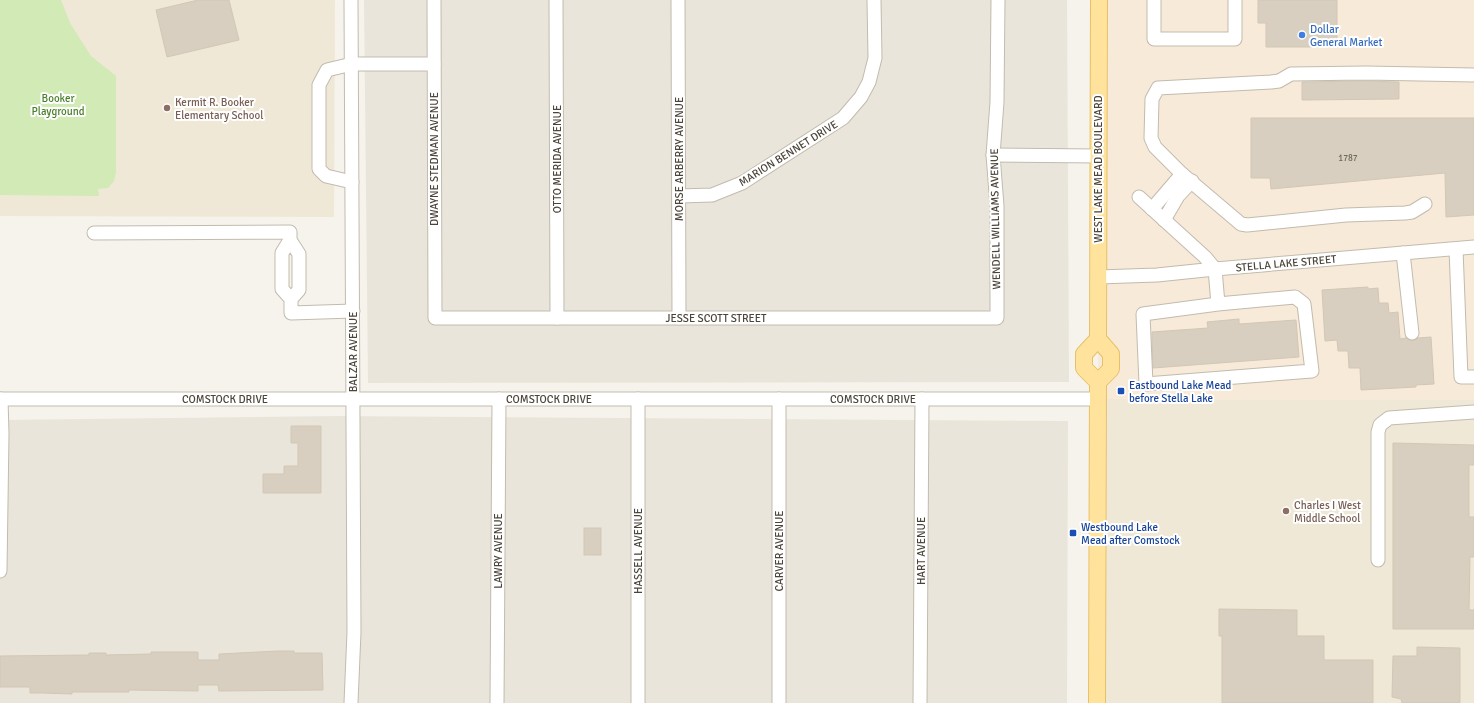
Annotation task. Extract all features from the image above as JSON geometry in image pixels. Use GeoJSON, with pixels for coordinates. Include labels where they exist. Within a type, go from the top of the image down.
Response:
{"type":"FeatureCollection","features":[{"type":"Feature","properties":{"kind":"main road","name":"WEST LAKE MEAD BOULEVARD"},"geometry":{"type":"LineString","coordinates":[[1098,339],[1099,0]]}},
{"type":"Feature","properties":{"kind":"main road"},"geometry":{"type":"LineString","coordinates":[[1097,703],[1098,382],[1084,368],[1084,354],[1098,339],[1111,354],[1111,369],[1098,382]]}},
{"type":"Feature","properties":{"kind":"street","name":"BALZAR AVENUE"},"geometry":{"type":"LineString","coordinates":[[351,0],[354,399],[354,632],[351,703]]}},
{"type":"Feature","properties":{"kind":"street","name":"DWAYNE STEDMAN AVENUE"},"geometry":{"type":"LineString","coordinates":[[434,0],[435,318]]}},
{"type":"Feature","properties":{"kind":"street","name":"OTTO MERIDA AVENUE"},"geometry":{"type":"LineString","coordinates":[[556,0],[557,318]]}},
{"type":"Feature","properties":{"kind":"street","name":"MORSE ARBERRY AVENUE"},"geometry":{"type":"LineString","coordinates":[[678,0],[679,318]]}},
{"type":"Feature","properties":{"kind":"street","name":"MARION BENNET DRIVE"},"geometry":{"type":"LineString","coordinates":[[679,196],[712,195],[742,183],[843,118],[861,97],[869,82],[874,58],[874,0]]}},
{"type":"Feature","properties":{"kind":"street","name":"WENDELL WILLIAMS AVENUE"},"geometry":{"type":"LineString","coordinates":[[997,318],[997,206],[993,155],[998,102],[998,0]]}},
{"type":"Feature","properties":{"kind":"street"},"geometry":{"type":"LineString","coordinates":[[1154,0],[1154,39],[1235,39],[1235,0]]}},
{"type":"Feature","properties":{"kind":"street"},"geometry":{"type":"LineString","coordinates":[[352,182],[326,176],[319,169],[319,85],[327,70],[352,64],[434,64]]}},
{"type":"Feature","properties":{"kind":"street"},"geometry":{"type":"LineString","coordinates":[[1425,204],[1412,212],[1346,216],[1246,226],[1241,224],[1187,178],[1155,147],[1151,138],[1152,100],[1158,88],[1271,82],[1279,81],[1291,74],[1366,73],[1474,75]]}},
{"type":"Feature","properties":{"kind":"street"},"geometry":{"type":"LineString","coordinates":[[993,155],[1098,156]]}},
{"type":"Feature","properties":{"kind":"street"},"geometry":{"type":"LineString","coordinates":[[1152,209],[1187,178]]}},
{"type":"Feature","properties":{"kind":"street"},"geometry":{"type":"LineString","coordinates":[[1164,220],[1187,178]]}},
{"type":"Feature","properties":{"kind":"street"},"geometry":{"type":"LineString","coordinates":[[1139,197],[1205,257],[1215,269],[1218,304]]}},
{"type":"Feature","properties":{"kind":"street"},"geometry":{"type":"LineString","coordinates":[[94,233],[290,232],[290,240],[299,254],[299,290],[291,299],[291,313],[353,311]]}},
{"type":"Feature","properties":{"kind":"street","name":"STELLA LAKE STREET"},"geometry":{"type":"LineString","coordinates":[[1098,277],[1157,275],[1474,247]]}},
{"type":"Feature","properties":{"kind":"street"},"geometry":{"type":"LineString","coordinates":[[1456,249],[1461,377],[1474,377]]}},
{"type":"Feature","properties":{"kind":"street"},"geometry":{"type":"LineString","coordinates":[[1403,253],[1412,333]]}},
{"type":"Feature","properties":{"kind":"street"},"geometry":{"type":"LineString","coordinates":[[1295,297],[1304,304],[1312,371],[1146,384],[1143,314],[1218,304],[1295,297]]}},
{"type":"Feature","properties":{"kind":"street","name":"JESSE SCOTT STREET"},"geometry":{"type":"LineString","coordinates":[[435,318],[997,318]]}},
{"type":"Feature","properties":{"kind":"street"},"geometry":{"type":"LineString","coordinates":[[0,571],[2,434],[1,399]]}},
{"type":"Feature","properties":{"kind":"street","name":"COMSTOCK DRIVE"},"geometry":{"type":"LineString","coordinates":[[1,399],[1098,399]]}},
{"type":"Feature","properties":{"kind":"street","name":"LAWRY AVENUE"},"geometry":{"type":"LineString","coordinates":[[497,703],[499,399]]}},
{"type":"Feature","properties":{"kind":"street","name":"HASSELL AVENUE"},"geometry":{"type":"LineString","coordinates":[[638,399],[638,703]]}},
{"type":"Feature","properties":{"kind":"street","name":"CARVER AVENUE"},"geometry":{"type":"LineString","coordinates":[[778,703],[779,399]]}},
{"type":"Feature","properties":{"kind":"street","name":"HART AVENUE"},"geometry":{"type":"LineString","coordinates":[[920,703],[922,399]]}},
{"type":"Feature","properties":{"kind":"street"},"geometry":{"type":"LineString","coordinates":[[1378,560],[1378,432],[1380,425],[1389,418],[1474,412]]}},
{"type":"Feature","properties":{"kind":"shaded area","name":"Kermit R. Booker Elementary School"},"geometry":{"type":"Polygon","coordinates":[[[0,0],[335,0],[334,217],[0,216],[0,0]]]}},
{"type":"Feature","properties":{"kind":"shaded area"},"geometry":{"type":"Polygon","coordinates":[[[364,0],[1067,0],[1069,382],[368,383],[364,0]]]}},
{"type":"Feature","properties":{"kind":"shaded area"},"geometry":{"type":"Polygon","coordinates":[[[1099,0],[1474,0],[1474,400],[1098,399],[1099,0]]]}},
{"type":"Feature","properties":{"kind":"shaded area","name":"Charles I West Middle School"},"geometry":{"type":"Polygon","coordinates":[[[1098,399],[1474,400],[1474,703],[1097,703],[1098,399]]]}},
{"type":"Feature","properties":{"kind":"shaded area"},"geometry":{"type":"Polygon","coordinates":[[[337,416],[1068,421],[1067,703],[0,703],[0,420],[337,416]]]}},
{"type":"Feature","properties":{"kind":"green space","name":"Booker Playground"},"geometry":{"type":"Polygon","coordinates":[[[0,0],[61,0],[70,23],[91,56],[116,76],[116,172],[114,181],[108,188],[98,189],[99,196],[0,195],[0,0]]]}},
{"type":"Feature","properties":{"kind":"building"},"geometry":{"type":"Polygon","coordinates":[[[198,0],[229,0],[239,40],[167,57],[156,10],[198,0]]]}},
{"type":"Feature","properties":{"kind":"building","name":"Dollar General Market"},"geometry":{"type":"Polygon","coordinates":[[[1258,0],[1337,0],[1337,47],[1266,47],[1266,23],[1258,23],[1258,0]]]}},
{"type":"Feature","properties":{"kind":"building"},"geometry":{"type":"Polygon","coordinates":[[[1302,82],[1399,82],[1399,99],[1302,100],[1302,82]]]}},
{"type":"Feature","properties":{"kind":"building"},"geometry":{"type":"Polygon","coordinates":[[[1251,118],[1474,118],[1474,215],[1446,217],[1445,173],[1271,189],[1270,178],[1251,178],[1251,118]]]}},
{"type":"Feature","properties":{"kind":"building"},"geometry":{"type":"Polygon","coordinates":[[[1368,287],[1368,289],[1378,288],[1379,303],[1388,303],[1389,313],[1398,312],[1400,339],[1406,338],[1412,341],[1418,338],[1431,337],[1434,384],[1416,385],[1416,387],[1361,390],[1360,368],[1349,368],[1348,351],[1338,351],[1337,340],[1325,341],[1322,290],[1368,287]]]}},
{"type":"Feature","properties":{"kind":"building"},"geometry":{"type":"Polygon","coordinates":[[[1239,319],[1239,324],[1296,320],[1299,357],[1153,368],[1152,332],[1208,328],[1207,322],[1239,319]]]}},
{"type":"Feature","properties":{"kind":"building"},"geometry":{"type":"Polygon","coordinates":[[[291,426],[321,426],[321,493],[263,493],[263,474],[284,474],[284,466],[298,466],[298,443],[291,443],[291,426]]]}},
{"type":"Feature","properties":{"kind":"building"},"geometry":{"type":"Polygon","coordinates":[[[1393,443],[1474,445],[1474,465],[1469,465],[1469,517],[1474,517],[1474,557],[1470,557],[1469,610],[1474,610],[1474,629],[1393,629],[1393,443]]]}},
{"type":"Feature","properties":{"kind":"building"},"geometry":{"type":"Polygon","coordinates":[[[584,528],[601,528],[601,555],[584,555],[584,528]]]}},
{"type":"Feature","properties":{"kind":"building"},"geometry":{"type":"Polygon","coordinates":[[[1219,609],[1297,610],[1297,636],[1324,636],[1324,660],[1373,660],[1373,703],[1222,703],[1222,636],[1219,636],[1219,609]]]}},
{"type":"Feature","properties":{"kind":"building"},"geometry":{"type":"Polygon","coordinates":[[[1417,647],[1460,648],[1460,703],[1402,703],[1401,699],[1392,697],[1393,656],[1417,656],[1417,647]]]}},
{"type":"Feature","properties":{"kind":"building"},"geometry":{"type":"Polygon","coordinates":[[[294,651],[294,653],[322,653],[323,690],[219,691],[218,685],[198,685],[198,691],[129,690],[129,692],[72,692],[72,694],[30,693],[30,687],[0,687],[0,656],[89,655],[89,653],[106,653],[106,655],[151,654],[151,652],[198,652],[198,660],[219,660],[219,654],[294,651]]]}},
{"type":"Feature","properties":{"kind":"place","name":"Dollar General Market"},"geometry":{"type":"Point","coordinates":[1302,35]}},
{"type":"Feature","properties":{"kind":"place","name":"Kermit R. Booker Elementary School"},"geometry":{"type":"Point","coordinates":[167,108]}},
{"type":"Feature","properties":{"kind":"place","name":"Eastbound Lake Mead before Stella Lake"},"geometry":{"type":"Point","coordinates":[1121,391]}},
{"type":"Feature","properties":{"kind":"place","name":"Charles I West Middle School"},"geometry":{"type":"Point","coordinates":[1286,511]}},
{"type":"Feature","properties":{"kind":"place","name":"Westbound Lake Mead after Comstock"},"geometry":{"type":"Point","coordinates":[1073,533]}}]}
